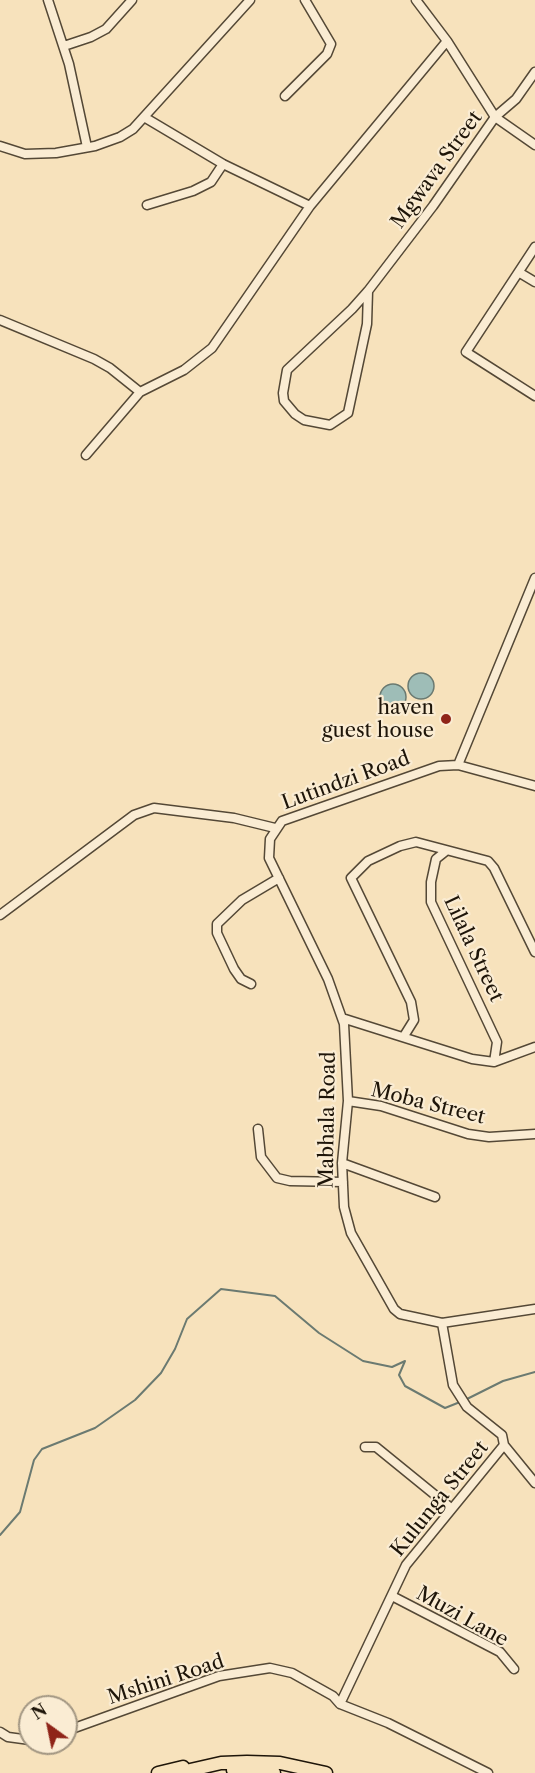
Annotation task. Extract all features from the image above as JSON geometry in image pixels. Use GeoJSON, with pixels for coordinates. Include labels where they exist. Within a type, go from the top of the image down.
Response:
{"type":"FeatureCollection","features":[{"type":"Feature","properties":{"kind":"highway"},"geometry":{"type":"LineString","coordinates":[[158,1773],[193,1764],[221,1763],[280,1763],[327,1773]]}},
{"type":"Feature","properties":{"kind":"highway"},"geometry":{"type":"LineString","coordinates":[[177,1773],[221,1763]]}},
{"type":"Feature","properties":{"kind":"highway"},"geometry":{"type":"LineString","coordinates":[[210,1773],[274,1773]]}},
{"type":"Feature","properties":{"kind":"street"},"geometry":{"type":"LineString","coordinates":[[48,0],[64,46],[87,147]]}},
{"type":"Feature","properties":{"kind":"street"},"geometry":{"type":"LineString","coordinates":[[64,46],[91,37],[106,28],[132,0]]}},
{"type":"Feature","properties":{"kind":"street"},"geometry":{"type":"LineString","coordinates":[[0,146],[25,154],[56,153],[120,137],[133,129],[250,0]]}},
{"type":"Feature","properties":{"kind":"street"},"geometry":{"type":"LineString","coordinates":[[285,96],[327,54],[331,44],[305,0]]}},
{"type":"Feature","properties":{"kind":"street"},"geometry":{"type":"LineString","coordinates":[[416,0],[447,40],[495,117],[535,145]]}},
{"type":"Feature","properties":{"kind":"street"},"geometry":{"type":"LineString","coordinates":[[86,455],[140,392],[184,370],[212,348],[310,206],[447,40]]}},
{"type":"Feature","properties":{"kind":"street","name":"Mgwava Street"},"geometry":{"type":"LineString","coordinates":[[368,291],[367,324],[348,413],[330,425],[304,420],[295,414],[284,401],[287,370],[368,291],[433,206],[495,117],[516,99],[535,72]]}},
{"type":"Feature","properties":{"kind":"street"},"geometry":{"type":"LineString","coordinates":[[144,117],[223,164],[310,206]]}},
{"type":"Feature","properties":{"kind":"street"},"geometry":{"type":"LineString","coordinates":[[147,205],[193,191],[211,182],[223,164]]}},
{"type":"Feature","properties":{"kind":"street"},"geometry":{"type":"LineString","coordinates":[[535,247],[520,273],[466,348],[466,352],[535,396]]}},
{"type":"Feature","properties":{"kind":"street"},"geometry":{"type":"LineString","coordinates":[[520,273],[535,282]]}},
{"type":"Feature","properties":{"kind":"street"},"geometry":{"type":"LineString","coordinates":[[0,320],[94,359],[110,368],[140,392]]}},
{"type":"Feature","properties":{"kind":"street"},"geometry":{"type":"LineString","coordinates":[[458,765],[535,579]]}},
{"type":"Feature","properties":{"kind":"street","name":"Lutindzi Road"},"geometry":{"type":"LineString","coordinates":[[275,828],[282,821],[439,766],[458,765],[535,786]]}},
{"type":"Feature","properties":{"kind":"street"},"geometry":{"type":"LineString","coordinates":[[0,915],[134,815],[154,808],[223,816],[275,828]]}},
{"type":"Feature","properties":{"kind":"street","name":"Mabhala Road"},"geometry":{"type":"LineString","coordinates":[[275,828],[270,839],[269,858],[328,979],[342,1018],[348,1101],[342,1163],[344,1207],[351,1233],[394,1309],[400,1314],[442,1323],[535,1309]]}},
{"type":"Feature","properties":{"kind":"street"},"geometry":{"type":"LineString","coordinates":[[404,1036],[414,1020],[411,1002],[351,878],[368,861],[400,846],[416,842],[488,861],[494,868],[535,952]]}},
{"type":"Feature","properties":{"kind":"street","name":"Lilala Street"},"geometry":{"type":"LineString","coordinates":[[446,850],[436,859],[431,882],[431,902],[497,1042],[494,1062]]}},
{"type":"Feature","properties":{"kind":"street"},"geometry":{"type":"LineString","coordinates":[[251,984],[242,979],[234,969],[217,933],[217,924],[242,900],[279,878]]}},
{"type":"Feature","properties":{"kind":"street"},"geometry":{"type":"LineString","coordinates":[[342,1018],[472,1059],[494,1062],[535,1047]]}},
{"type":"Feature","properties":{"kind":"street","name":"Moba Street"},"geometry":{"type":"LineString","coordinates":[[348,1101],[381,1106],[468,1134],[489,1137],[535,1134]]}},
{"type":"Feature","properties":{"kind":"street"},"geometry":{"type":"LineString","coordinates":[[258,1129],[261,1157],[277,1178],[290,1181],[343,1182]]}},
{"type":"Feature","properties":{"kind":"street"},"geometry":{"type":"LineString","coordinates":[[342,1163],[435,1197]]}},
{"type":"Feature","properties":{"kind":"street"},"geometry":{"type":"LineString","coordinates":[[442,1323],[453,1385],[467,1407],[502,1435],[504,1445],[535,1483]]}},
{"type":"Feature","properties":{"kind":"street","name":"Kulunga Street"},"geometry":{"type":"LineString","coordinates":[[340,1704],[406,1565],[504,1445]]}},
{"type":"Feature","properties":{"kind":"street"},"geometry":{"type":"LineString","coordinates":[[365,1447],[376,1447],[451,1508]]}},
{"type":"Feature","properties":{"kind":"street","name":"Muzi Lane"},"geometry":{"type":"LineString","coordinates":[[392,1596],[500,1652],[514,1669]]}},
{"type":"Feature","properties":{"kind":"street","name":"Mshini Road"},"geometry":{"type":"LineString","coordinates":[[78,1727],[219,1676],[270,1668],[292,1673],[333,1696],[340,1704],[388,1723],[488,1773]]}},
{"type":"Feature","properties":{"kind":"street"},"geometry":{"type":"LineString","coordinates":[[0,1732],[8,1737],[18,1738]]}},
{"type":"Feature","properties":{"kind":"water"},"geometry":{"type":"Polygon","coordinates":[[[421,673],[430,677],[434,686],[430,695],[421,699],[412,695],[408,686],[412,677],[421,673]]]}},
{"type":"Feature","properties":{"kind":"water"},"geometry":{"type":"Polygon","coordinates":[[[393,684],[402,688],[406,697],[402,706],[393,710],[384,706],[380,697],[384,688],[393,684]]]}},
{"type":"Feature","properties":{"kind":"waterway"},"geometry":{"type":"LineString","coordinates":[[0,1535],[20,1512],[34,1460],[42,1449],[95,1428],[135,1400],[161,1373],[175,1349],[187,1319],[221,1289],[275,1296],[319,1333],[363,1361],[392,1367],[405,1361],[399,1375],[405,1386],[445,1408],[460,1402]]}},
{"type":"Feature","properties":{"kind":"waterway"},"geometry":{"type":"LineString","coordinates":[[465,1400],[503,1381],[535,1372]]}},
{"type":"Feature","properties":{"kind":"place","name":"haven guest house"},"geometry":{"type":"Point","coordinates":[446,719]}}]}
